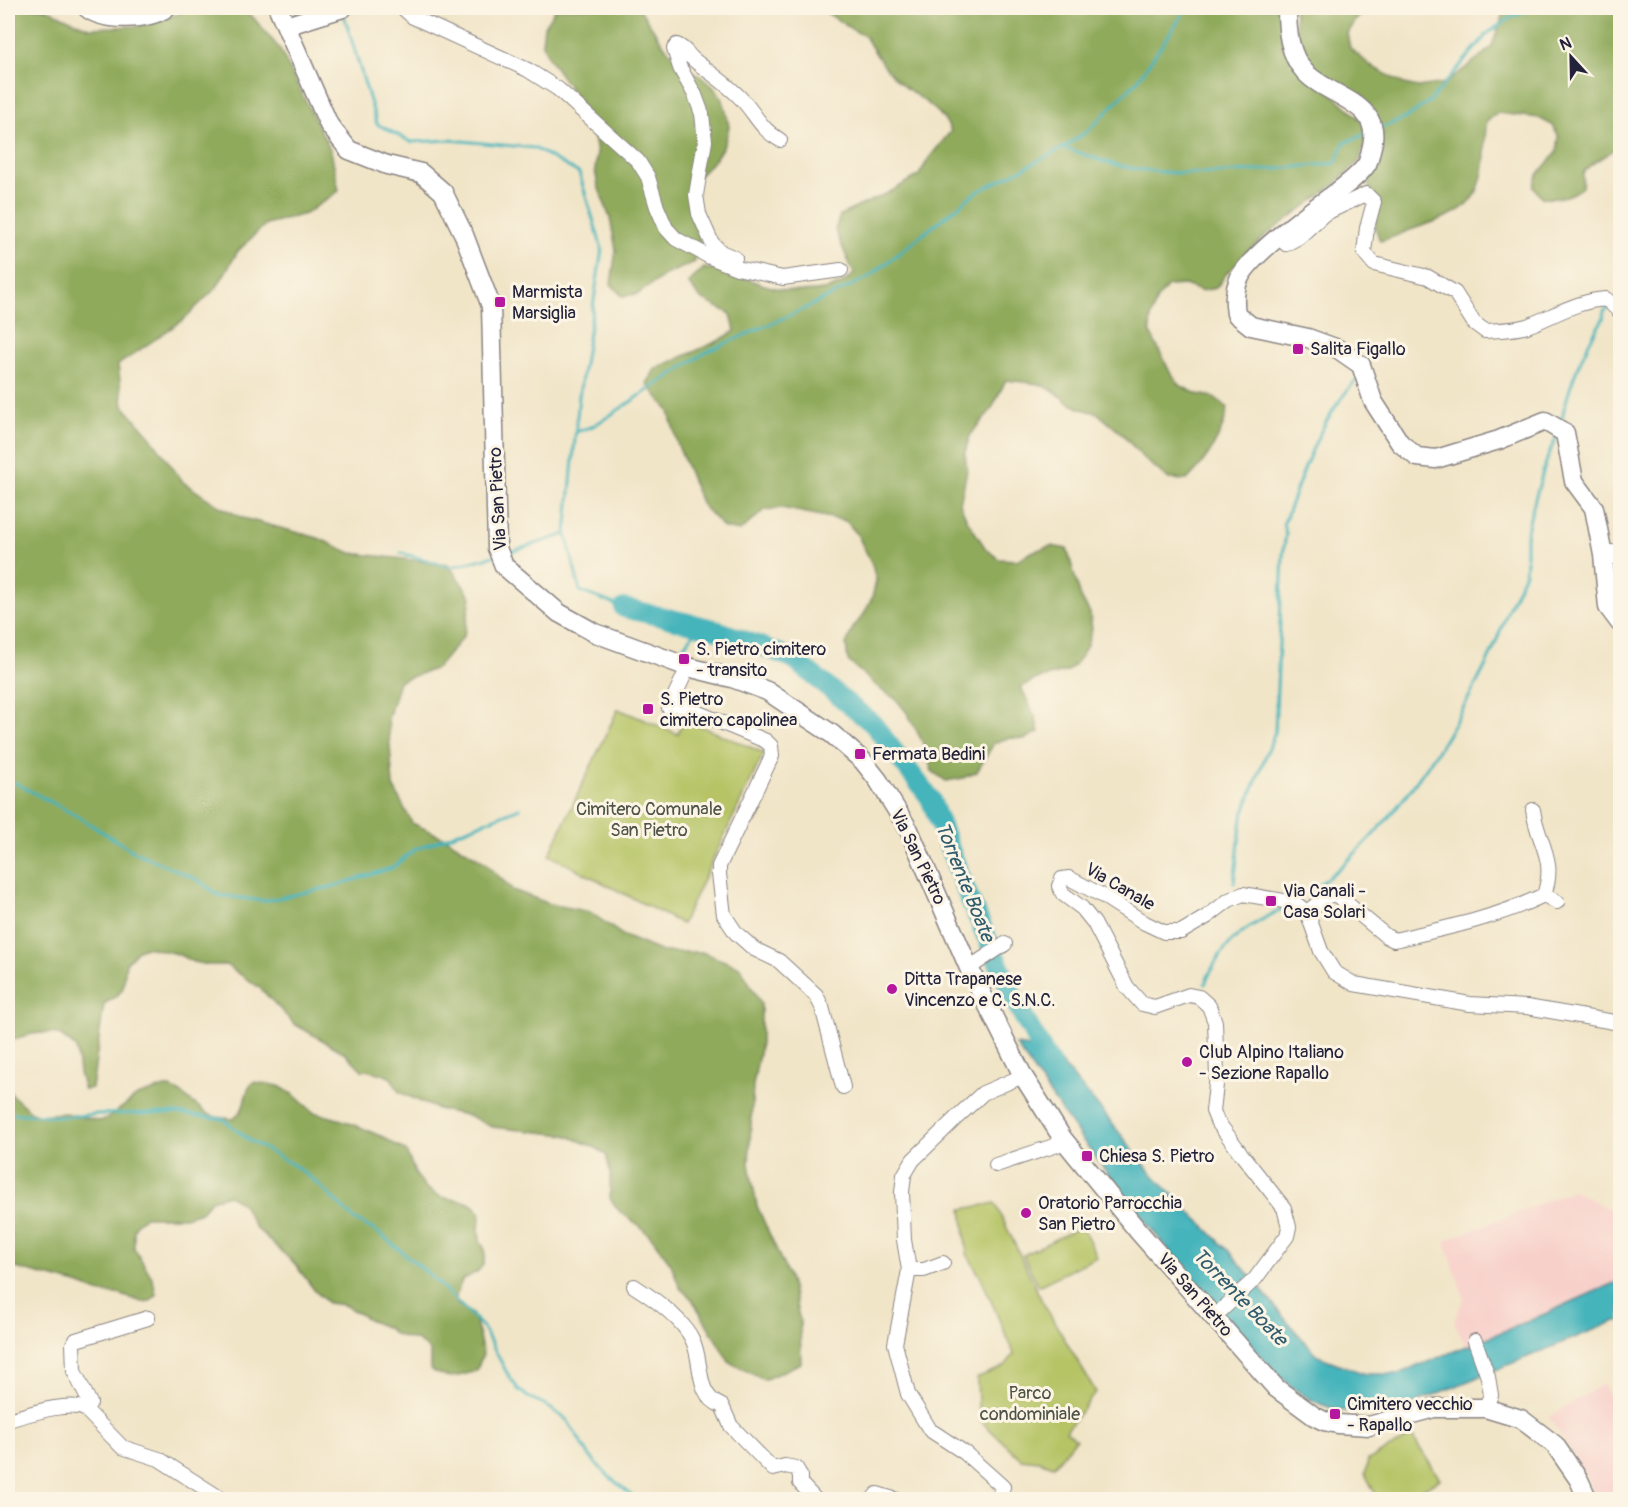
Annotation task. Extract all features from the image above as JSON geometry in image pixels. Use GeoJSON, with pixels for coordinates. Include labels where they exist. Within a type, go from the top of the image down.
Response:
{"type":"FeatureCollection","features":[{"type":"Feature","properties":{"kind":"street"},"geometry":{"type":"LineString","coordinates":[[87,8],[109,17],[143,16],[166,8]]}},
{"type":"Feature","properties":{"kind":"street","name":"Via San Pietro"},"geometry":{"type":"LineString","coordinates":[[278,8],[294,24],[329,124],[349,150],[387,165],[421,173],[443,192],[464,235],[491,306],[497,548],[504,566],[559,613],[595,633],[767,691],[852,749],[878,780],[909,830],[969,968],[1023,1076],[1063,1138],[1139,1232],[1217,1315],[1276,1388],[1301,1408],[1324,1421],[1369,1426],[1434,1408],[1485,1408],[1521,1419],[1555,1445],[1579,1480],[1588,1500]]}},
{"type":"Feature","properties":{"kind":"street"},"geometry":{"type":"LineString","coordinates":[[294,24],[343,8]]}},
{"type":"Feature","properties":{"kind":"street"},"geometry":{"type":"LineString","coordinates":[[403,8],[413,17],[528,70],[558,89],[638,161],[648,177],[666,228],[676,239],[737,268],[783,278],[841,270]]}},
{"type":"Feature","properties":{"kind":"street"},"geometry":{"type":"LineString","coordinates":[[1287,8],[1287,28],[1294,56],[1305,73],[1356,105],[1370,118],[1375,139],[1367,164],[1346,185],[1256,257],[1240,277],[1234,298],[1236,314],[1251,326],[1308,338],[1338,349],[1361,365],[1373,401],[1400,443],[1417,458],[1436,459],[1499,440],[1545,421],[1565,433],[1574,481],[1594,508],[1612,558],[1608,608],[1620,623]]}},
{"type":"Feature","properties":{"kind":"street"},"geometry":{"type":"LineString","coordinates":[[737,268],[738,263],[734,257],[721,252],[712,243],[699,214],[696,195],[705,141],[702,114],[695,95],[680,68],[674,49],[677,45],[731,89],[745,103],[758,123],[780,140]]}},
{"type":"Feature","properties":{"kind":"street"},"geometry":{"type":"LineString","coordinates":[[1279,237],[1286,244],[1299,237],[1323,214],[1366,194],[1374,202],[1364,252],[1374,264],[1428,277],[1446,287],[1455,293],[1474,323],[1485,331],[1525,327],[1572,306],[1593,300],[1606,299],[1620,312]]}},
{"type":"Feature","properties":{"kind":"street"},"geometry":{"type":"LineString","coordinates":[[688,666],[670,706],[766,741],[771,746],[772,756],[720,866],[718,874],[724,915],[736,933],[754,949],[779,960],[816,995],[822,1007],[843,1087]]}},
{"type":"Feature","properties":{"kind":"street"},"geometry":{"type":"LineString","coordinates":[[1533,810],[1535,826],[1549,861],[1549,881],[1544,895],[1515,909],[1470,923],[1394,939],[1386,936],[1333,894],[1307,912],[1321,951],[1334,972],[1354,984],[1470,1004],[1527,1007],[1620,1023]]}},
{"type":"Feature","properties":{"kind":"street","name":"Via Canale"},"geometry":{"type":"LineString","coordinates":[[1217,1315],[1255,1279],[1287,1236],[1289,1227],[1284,1208],[1238,1151],[1217,1121],[1213,1111],[1217,1076],[1215,1022],[1209,1006],[1199,998],[1189,995],[1155,1007],[1142,1004],[1127,987],[1094,923],[1082,908],[1063,894],[1059,886],[1062,879],[1069,878],[1164,932],[1181,932],[1229,900],[1243,894],[1295,903],[1307,912]]}},
{"type":"Feature","properties":{"kind":"street"},"geometry":{"type":"LineString","coordinates":[[1544,895],[1557,902]]}},
{"type":"Feature","properties":{"kind":"street"},"geometry":{"type":"LineString","coordinates":[[969,968],[1001,947]]}},
{"type":"Feature","properties":{"kind":"street"},"geometry":{"type":"LineString","coordinates":[[1000,1493],[965,1453],[930,1430],[908,1394],[895,1344],[909,1270],[904,1240],[902,1192],[904,1175],[913,1160],[983,1093],[1023,1076]]}},
{"type":"Feature","properties":{"kind":"street"},"geometry":{"type":"LineString","coordinates":[[996,1165],[1057,1145],[1063,1138]]}},
{"type":"Feature","properties":{"kind":"street"},"geometry":{"type":"LineString","coordinates":[[909,1270],[924,1270],[944,1263]]}},
{"type":"Feature","properties":{"kind":"street"},"geometry":{"type":"LineString","coordinates":[[634,1286],[662,1304],[692,1337],[703,1387],[711,1402],[722,1406],[731,1426],[773,1469],[785,1466],[796,1468],[800,1475],[800,1483],[816,1500]]}},
{"type":"Feature","properties":{"kind":"street"},"geometry":{"type":"LineString","coordinates":[[85,1409],[90,1403],[74,1371],[73,1344],[76,1340],[148,1318]]}},
{"type":"Feature","properties":{"kind":"street"},"geometry":{"type":"LineString","coordinates":[[1475,1341],[1488,1377],[1491,1395],[1485,1408]]}},
{"type":"Feature","properties":{"kind":"street"},"geometry":{"type":"LineString","coordinates":[[8,1420],[73,1406],[85,1409],[122,1447],[159,1459],[223,1500]]}},
{"type":"Feature","properties":{"kind":"street"},"geometry":{"type":"LineString","coordinates":[[872,1500],[877,1494],[897,1500]]}},
{"type":"Feature","properties":{"kind":"shaded area"},"geometry":{"type":"Polygon","coordinates":[[[1573,1190],[1613,1211],[1620,1233],[1620,1282],[1466,1347],[1454,1321],[1464,1298],[1445,1241],[1573,1190]]]}},
{"type":"Feature","properties":{"kind":"shaded area"},"geometry":{"type":"Polygon","coordinates":[[[1603,1384],[1620,1412],[1620,1499],[1596,1499],[1587,1478],[1549,1417],[1603,1384]]]}},
{"type":"Feature","properties":{"kind":"green space"},"geometry":{"type":"Polygon","coordinates":[[[8,8],[44,8],[89,28],[138,26],[193,8],[235,8],[252,16],[279,48],[331,151],[339,191],[305,214],[266,224],[238,251],[217,287],[183,320],[118,365],[123,406],[150,436],[183,482],[219,506],[243,518],[318,538],[351,553],[448,564],[471,597],[464,636],[437,668],[399,681],[388,719],[393,786],[412,823],[449,840],[483,861],[513,890],[550,904],[590,912],[624,936],[662,952],[702,952],[740,967],[761,1003],[761,1043],[753,1085],[749,1164],[757,1206],[790,1280],[800,1321],[801,1363],[764,1380],[729,1362],[692,1299],[680,1288],[671,1264],[652,1238],[620,1212],[610,1199],[610,1171],[606,1155],[596,1148],[566,1135],[492,1127],[470,1116],[437,1109],[399,1092],[391,1078],[383,1074],[363,1071],[345,1053],[294,1024],[260,988],[226,965],[193,962],[178,954],[146,947],[138,950],[126,963],[123,988],[118,995],[104,1004],[92,1088],[84,1090],[76,1048],[61,1036],[38,1033],[8,1043],[8,8]]]}},
{"type":"Feature","properties":{"kind":"green space"},"geometry":{"type":"Polygon","coordinates":[[[556,8],[639,8],[666,48],[692,71],[708,81],[720,95],[726,111],[729,127],[724,145],[715,159],[693,183],[702,233],[696,250],[695,262],[665,275],[638,294],[622,296],[611,284],[616,250],[610,218],[598,186],[594,137],[582,106],[548,57],[542,42],[544,26],[556,8]]]}},
{"type":"Feature","properties":{"kind":"green space"},"geometry":{"type":"Polygon","coordinates":[[[819,8],[1280,8],[1283,48],[1363,122],[1366,140],[1359,161],[1333,186],[1265,236],[1226,274],[1216,288],[1201,291],[1185,285],[1168,286],[1157,299],[1151,316],[1150,332],[1170,372],[1181,386],[1197,394],[1214,397],[1228,408],[1213,447],[1187,480],[1169,479],[1144,459],[1122,434],[1097,413],[1067,402],[1054,391],[1039,384],[1006,380],[991,410],[970,435],[965,453],[967,470],[960,504],[967,520],[986,549],[999,559],[1017,560],[1034,551],[1051,546],[1067,549],[1081,598],[1090,613],[1092,630],[1079,660],[1068,671],[1037,679],[1021,687],[1035,716],[1039,732],[1025,739],[1008,738],[994,743],[977,772],[963,778],[946,781],[932,771],[922,741],[907,713],[896,699],[881,690],[848,661],[846,644],[872,598],[876,581],[872,564],[857,534],[846,521],[782,508],[765,510],[740,531],[724,528],[702,505],[677,443],[669,411],[647,384],[655,369],[735,331],[731,314],[701,299],[688,283],[704,268],[721,270],[768,286],[794,291],[822,290],[842,283],[854,274],[835,230],[840,215],[890,192],[919,175],[929,158],[951,131],[937,111],[887,70],[865,36],[819,8]]]}},
{"type":"Feature","properties":{"kind":"green space"},"geometry":{"type":"Polygon","coordinates":[[[1294,8],[1368,8],[1347,33],[1350,48],[1371,66],[1404,84],[1418,87],[1446,83],[1491,48],[1501,21],[1503,8],[1620,8],[1620,146],[1587,169],[1583,174],[1582,187],[1578,190],[1564,197],[1543,198],[1533,187],[1538,174],[1557,152],[1559,137],[1552,125],[1539,118],[1498,113],[1487,121],[1484,167],[1474,197],[1449,216],[1380,241],[1375,227],[1377,199],[1369,187],[1366,173],[1380,149],[1382,137],[1379,122],[1305,64],[1298,48],[1294,8]]]}},
{"type":"Feature","properties":{"kind":"green space","name":"Cimitero Comunale San Pietro"},"geometry":{"type":"Polygon","coordinates":[[[618,709],[678,734],[684,719],[764,753],[682,924],[549,855],[618,709]]]}},
{"type":"Feature","properties":{"kind":"green space"},"geometry":{"type":"Polygon","coordinates":[[[253,1082],[279,1086],[294,1095],[313,1112],[342,1120],[383,1137],[406,1151],[416,1175],[426,1188],[441,1197],[467,1202],[476,1207],[480,1214],[479,1232],[485,1257],[483,1265],[477,1272],[462,1280],[456,1296],[457,1304],[472,1314],[476,1321],[483,1355],[476,1371],[453,1377],[436,1373],[430,1369],[430,1351],[418,1341],[394,1334],[388,1328],[344,1305],[328,1303],[315,1291],[295,1264],[255,1227],[243,1205],[229,1195],[211,1200],[201,1212],[185,1217],[145,1217],[138,1222],[134,1230],[134,1248],[153,1279],[156,1295],[150,1301],[142,1302],[118,1294],[101,1293],[77,1284],[8,1266],[8,1087],[12,1095],[31,1112],[39,1115],[65,1113],[100,1121],[108,1118],[137,1096],[162,1088],[171,1088],[208,1114],[233,1119],[242,1110],[247,1091],[253,1082]]]}},
{"type":"Feature","properties":{"kind":"green space","name":"Parco condominiale"},"geometry":{"type":"Polygon","coordinates":[[[995,1203],[1043,1303],[1096,1392],[1066,1431],[1076,1439],[1054,1466],[1021,1459],[982,1422],[978,1404],[977,1378],[1005,1366],[1014,1354],[982,1280],[967,1254],[962,1209],[995,1203]]]}},
{"type":"Feature","properties":{"kind":"green space"},"geometry":{"type":"Polygon","coordinates":[[[1082,1226],[1097,1257],[1038,1286],[1023,1255],[1082,1226]]]}},
{"type":"Feature","properties":{"kind":"green space"},"geometry":{"type":"Polygon","coordinates":[[[1412,1436],[1440,1479],[1405,1499],[1378,1499],[1365,1474],[1368,1460],[1412,1436]]]}},
{"type":"Feature","properties":{"kind":"water"},"geometry":{"type":"Polygon","coordinates":[[[1016,1045],[1050,1050],[1152,1174],[1233,1255],[1318,1356],[1365,1374],[1398,1374],[1620,1282],[1620,1321],[1395,1411],[1358,1413],[1320,1404],[1300,1393],[1279,1376],[1175,1258],[1093,1154],[1016,1045]]]}},
{"type":"Feature","properties":{"kind":"waterway"},"geometry":{"type":"LineString","coordinates":[[576,432],[591,427],[606,418],[706,352],[804,309],[869,277],[975,193],[1063,148],[1089,130],[1137,81],[1187,8]]}},
{"type":"Feature","properties":{"kind":"waterway"},"geometry":{"type":"LineString","coordinates":[[1378,129],[1406,118],[1430,101],[1488,33],[1513,16],[1534,8]]}},
{"type":"Feature","properties":{"kind":"waterway"},"geometry":{"type":"LineString","coordinates":[[344,15],[377,124],[411,142],[451,140],[534,148],[579,173],[602,249],[579,396],[566,534],[580,591],[624,608]]}},
{"type":"Feature","properties":{"kind":"waterway"},"geometry":{"type":"LineString","coordinates":[[1063,148],[1113,164],[1147,170],[1173,173],[1228,173],[1336,163],[1344,143],[1366,134]]}},
{"type":"Feature","properties":{"kind":"waterway"},"geometry":{"type":"LineString","coordinates":[[1619,295],[1620,290]]}},
{"type":"Feature","properties":{"kind":"waterway"},"geometry":{"type":"LineString","coordinates":[[1561,422],[1577,369],[1603,319],[1604,311],[1608,308]]}},
{"type":"Feature","properties":{"kind":"waterway"},"geometry":{"type":"LineString","coordinates":[[1234,883],[1242,817],[1275,732],[1286,533],[1283,525],[1305,466],[1322,430],[1332,412],[1358,378]]}},
{"type":"Feature","properties":{"kind":"waterway"},"geometry":{"type":"LineString","coordinates":[[1526,556],[1526,537],[1535,500],[1544,468],[1558,435]]}},
{"type":"Feature","properties":{"kind":"waterway"},"geometry":{"type":"LineString","coordinates":[[507,553],[566,534]]}},
{"type":"Feature","properties":{"kind":"waterway"},"geometry":{"type":"LineString","coordinates":[[401,553],[451,567],[494,556]]}},
{"type":"Feature","properties":{"kind":"waterway"},"geometry":{"type":"LineString","coordinates":[[1307,894],[1363,846],[1410,790],[1431,760],[1451,729],[1489,658],[1525,572],[1526,560]]}},
{"type":"Feature","properties":{"kind":"waterway","name":"Torrente Boate"},"geometry":{"type":"LineString","coordinates":[[624,608],[714,629],[792,658],[873,724],[930,798],[969,898],[1019,1009],[1055,1072]]}},
{"type":"Feature","properties":{"kind":"waterway"},"geometry":{"type":"LineString","coordinates":[[677,655],[700,625]]}},
{"type":"Feature","properties":{"kind":"waterway"},"geometry":{"type":"LineString","coordinates":[[8,779],[77,816],[133,851],[198,880],[218,895],[264,901],[331,887],[392,868],[414,850],[520,808]]}},
{"type":"Feature","properties":{"kind":"waterway"},"geometry":{"type":"LineString","coordinates":[[1205,984],[1219,956],[1237,936],[1286,907]]}},
{"type":"Feature","properties":{"kind":"waterway"},"geometry":{"type":"LineString","coordinates":[[8,1113],[65,1117],[97,1114],[176,1113],[223,1119],[249,1140],[295,1166],[316,1182],[354,1219],[379,1233],[430,1275],[482,1326],[518,1389],[567,1420],[589,1455],[604,1472],[637,1500]]}},
{"type":"Feature","properties":{"kind":"place","name":"Marmista Marsiglia"},"geometry":{"type":"Point","coordinates":[500,302]}},
{"type":"Feature","properties":{"kind":"place","name":"Salita Figallo"},"geometry":{"type":"Point","coordinates":[1298,349]}},
{"type":"Feature","properties":{"kind":"place","name":"S. Pietro cimitero - transito"},"geometry":{"type":"Point","coordinates":[684,659]}},
{"type":"Feature","properties":{"kind":"place","name":"S. Pietro cimitero capolinea"},"geometry":{"type":"Point","coordinates":[648,709]}},
{"type":"Feature","properties":{"kind":"place","name":"Fermata Bedini"},"geometry":{"type":"Point","coordinates":[860,754]}},
{"type":"Feature","properties":{"kind":"place","name":"Via Canali - Casa Solari"},"geometry":{"type":"Point","coordinates":[1271,901]}},
{"type":"Feature","properties":{"kind":"place","name":"Ditta Trapanese Vincenzo e C. S.N.C."},"geometry":{"type":"Point","coordinates":[892,989]}},
{"type":"Feature","properties":{"kind":"place","name":"Club Alpino Italiano - Sezione Rapallo"},"geometry":{"type":"Point","coordinates":[1187,1062]}},
{"type":"Feature","properties":{"kind":"place","name":"Chiesa S. Pietro"},"geometry":{"type":"Point","coordinates":[1087,1156]}},
{"type":"Feature","properties":{"kind":"place","name":"Oratorio Parrocchia San Pietro"},"geometry":{"type":"Point","coordinates":[1026,1213]}},
{"type":"Feature","properties":{"kind":"place","name":"Cimitero vecchio - Rapallo"},"geometry":{"type":"Point","coordinates":[1335,1414]}}]}
